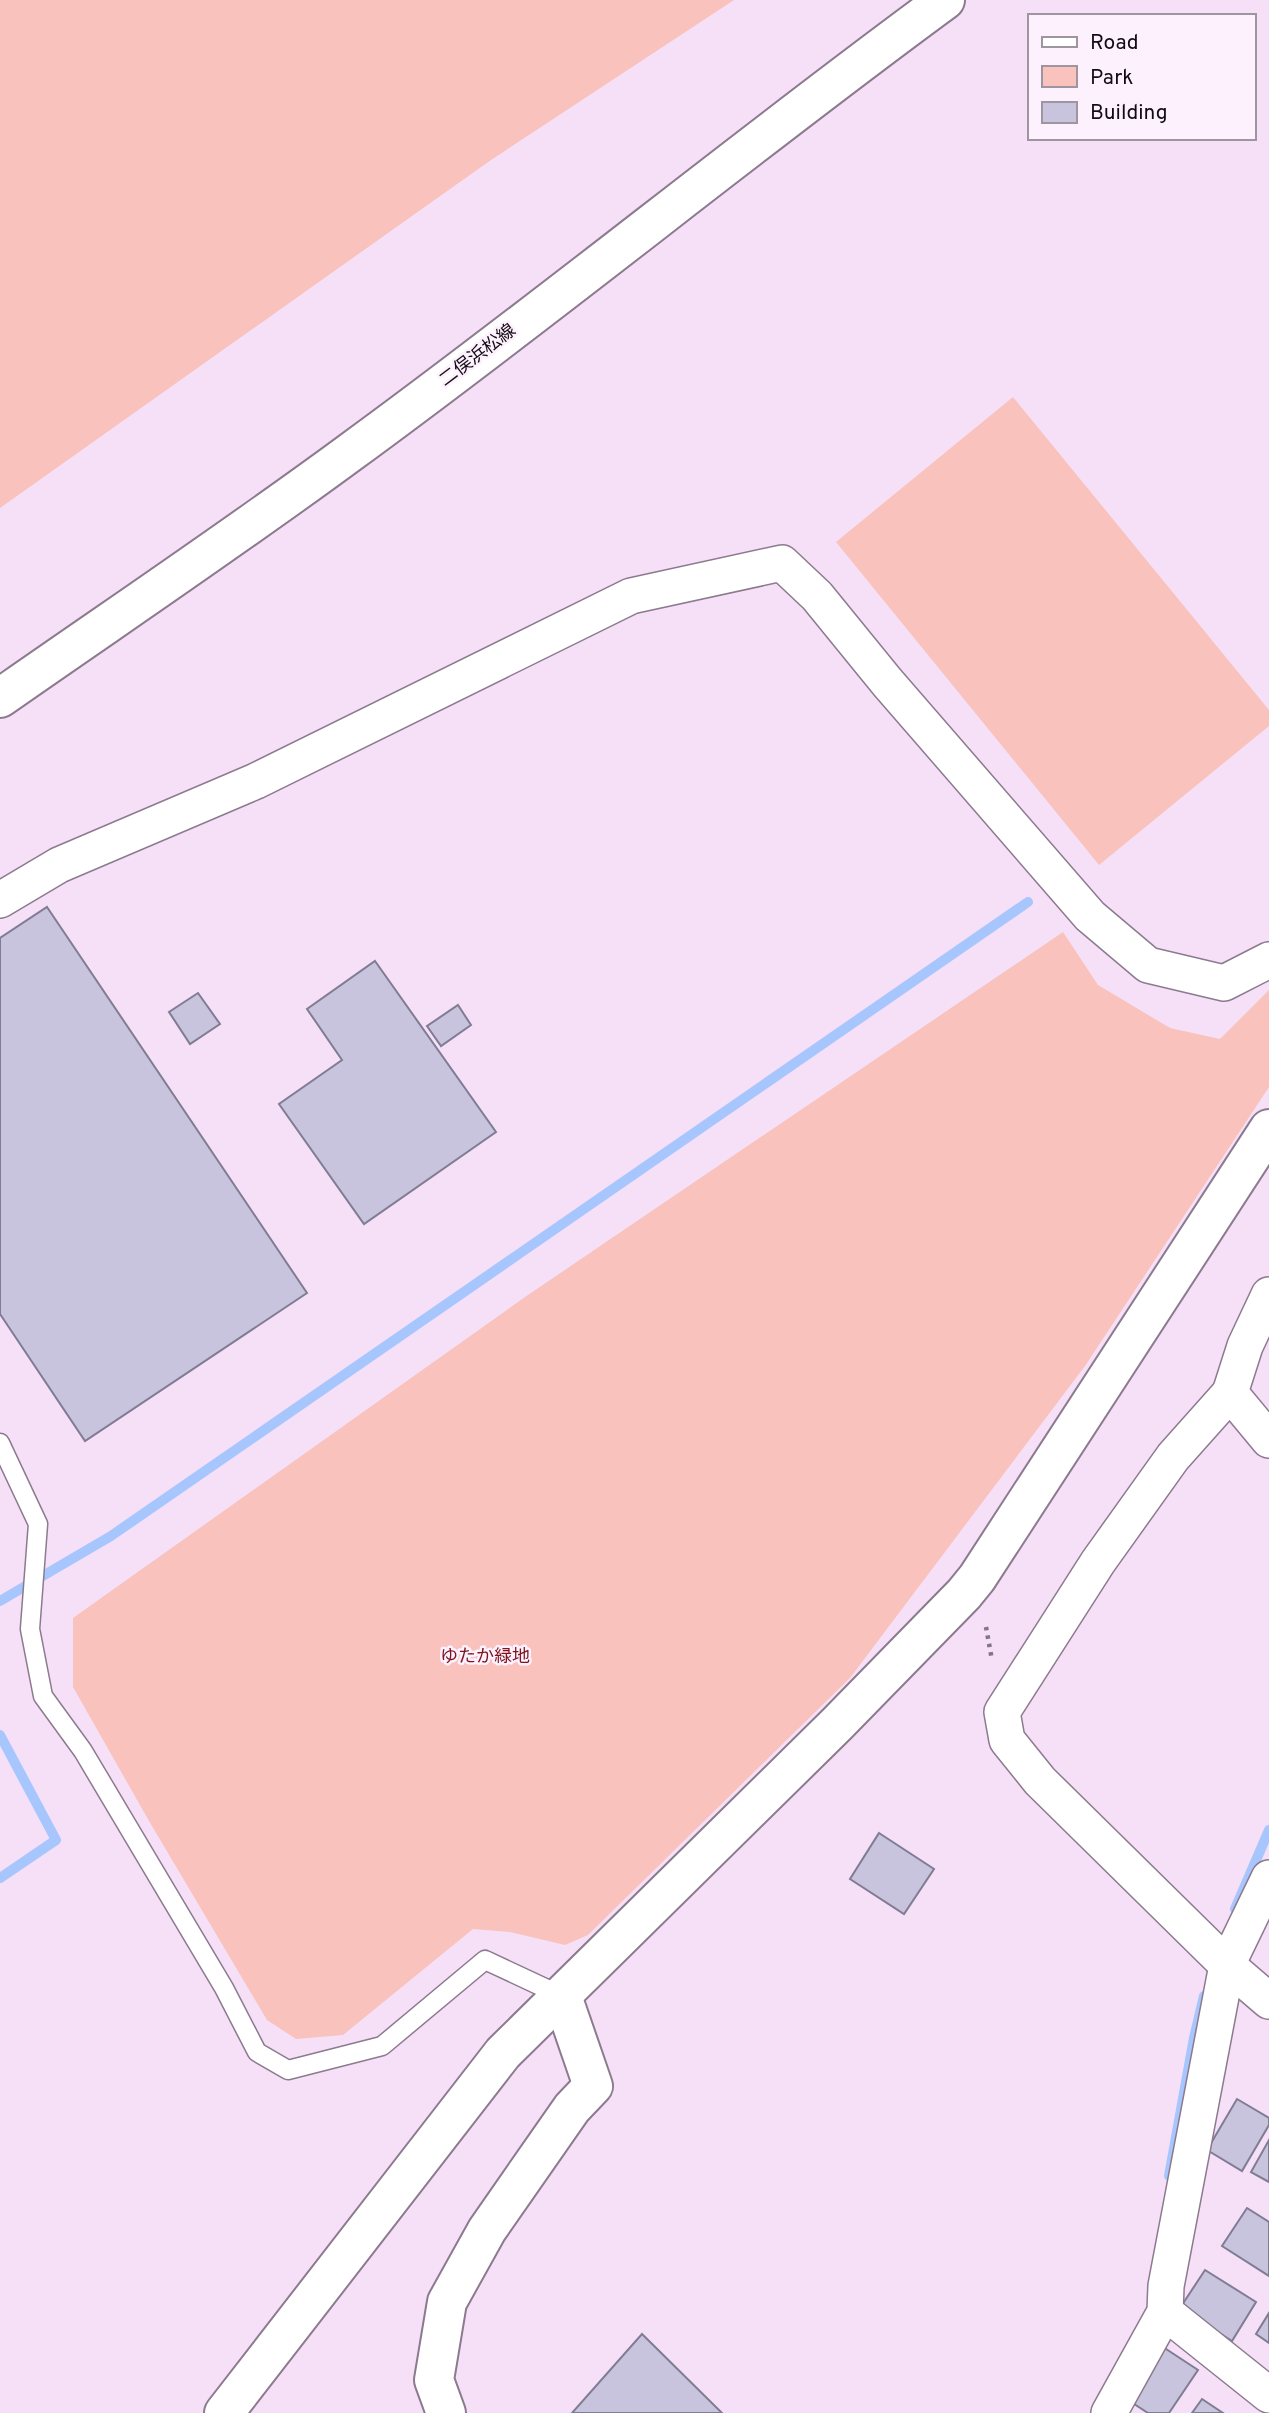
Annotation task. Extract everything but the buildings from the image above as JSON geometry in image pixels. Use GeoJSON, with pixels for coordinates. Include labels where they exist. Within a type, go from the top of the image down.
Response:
{"type":"FeatureCollection","features":[{"type":"Feature","properties":{"kind":"street","name":"二俣浜松線"},"geometry":{"type":"LineString","coordinates":[[0,698],[348,455],[945,0]]}},
{"type":"Feature","properties":{"kind":"street"},"geometry":{"type":"LineString","coordinates":[[0,900],[60,865],[256,781],[631,596],[782,563],[817,596],[887,682],[1090,916],[1148,965],[1224,984],[1269,960]]}},
{"type":"Feature","properties":{"kind":"street"},"geometry":{"type":"LineString","coordinates":[[225,2413],[503,2053],[838,1723],[964,1594],[1269,1129]]}},
{"type":"Feature","properties":{"kind":"street"},"geometry":{"type":"LineString","coordinates":[[1269,1295],[1245,1346],[1230,1393],[1173,1457],[1113,1541],[1002,1712],[1007,1740],[1040,1780],[1219,1956],[1269,2001]]}},
{"type":"Feature","properties":{"kind":"street"},"geometry":{"type":"LineString","coordinates":[[1230,1393],[1269,1440]]}},
{"type":"Feature","properties":{"kind":"street"},"geometry":{"type":"LineString","coordinates":[[1109,2413],[1165,2312],[1166,2286],[1219,1956],[1269,1878]]}},
{"type":"Feature","properties":{"kind":"street"},"geometry":{"type":"LineString","coordinates":[[446,2413],[434,2380],[447,2302],[487,2230],[572,2108],[593,2086],[562,1996]]}},
{"type":"Feature","properties":{"kind":"street"},"geometry":{"type":"LineString","coordinates":[[1165,2312],[1269,2395]]}},
{"type":"Feature","properties":{"kind":"lane"},"geometry":{"type":"LineString","coordinates":[[0,1443],[38,1524],[30,1629],[43,1696],[83,1751],[224,1988],[257,2052],[288,2070],[382,2046],[485,1961],[562,1996]]}},
{"type":"Feature","properties":{"kind":"path"},"geometry":{"type":"LineString","coordinates":[[977,1578],[1002,1712]]}},
{"type":"Feature","properties":{"kind":"green space"},"geometry":{"type":"Polygon","coordinates":[[[0,0],[734,0],[491,160],[0,508],[0,0]]]}},
{"type":"Feature","properties":{"kind":"green space"},"geometry":{"type":"Polygon","coordinates":[[[1013,397],[1269,710],[1269,726],[1099,865],[836,542],[1013,397]]]}},
{"type":"Feature","properties":{"kind":"green space","name":"ゆたか緑地"},"geometry":{"type":"Polygon","coordinates":[[[1063,932],[1098,985],[1170,1028],[1220,1039],[1269,990],[1269,1087],[1085,1366],[850,1678],[588,1935],[565,1945],[510,1932],[473,1929],[343,2035],[296,2039],[267,2020],[73,1687],[73,1618],[525,1297],[1063,932]]]}},
{"type":"Feature","properties":{"kind":"waterway"},"geometry":{"type":"LineString","coordinates":[[0,1601],[111,1536],[1028,902]]}},
{"type":"Feature","properties":{"kind":"waterway"},"geometry":{"type":"LineString","coordinates":[[0,1735],[56,1840],[0,1878]]}},
{"type":"Feature","properties":{"kind":"waterway"},"geometry":{"type":"LineString","coordinates":[[1235,1909],[1269,1830]]}},
{"type":"Feature","properties":{"kind":"waterway"},"geometry":{"type":"LineString","coordinates":[[1169,2176],[1204,1996]]}}]}
